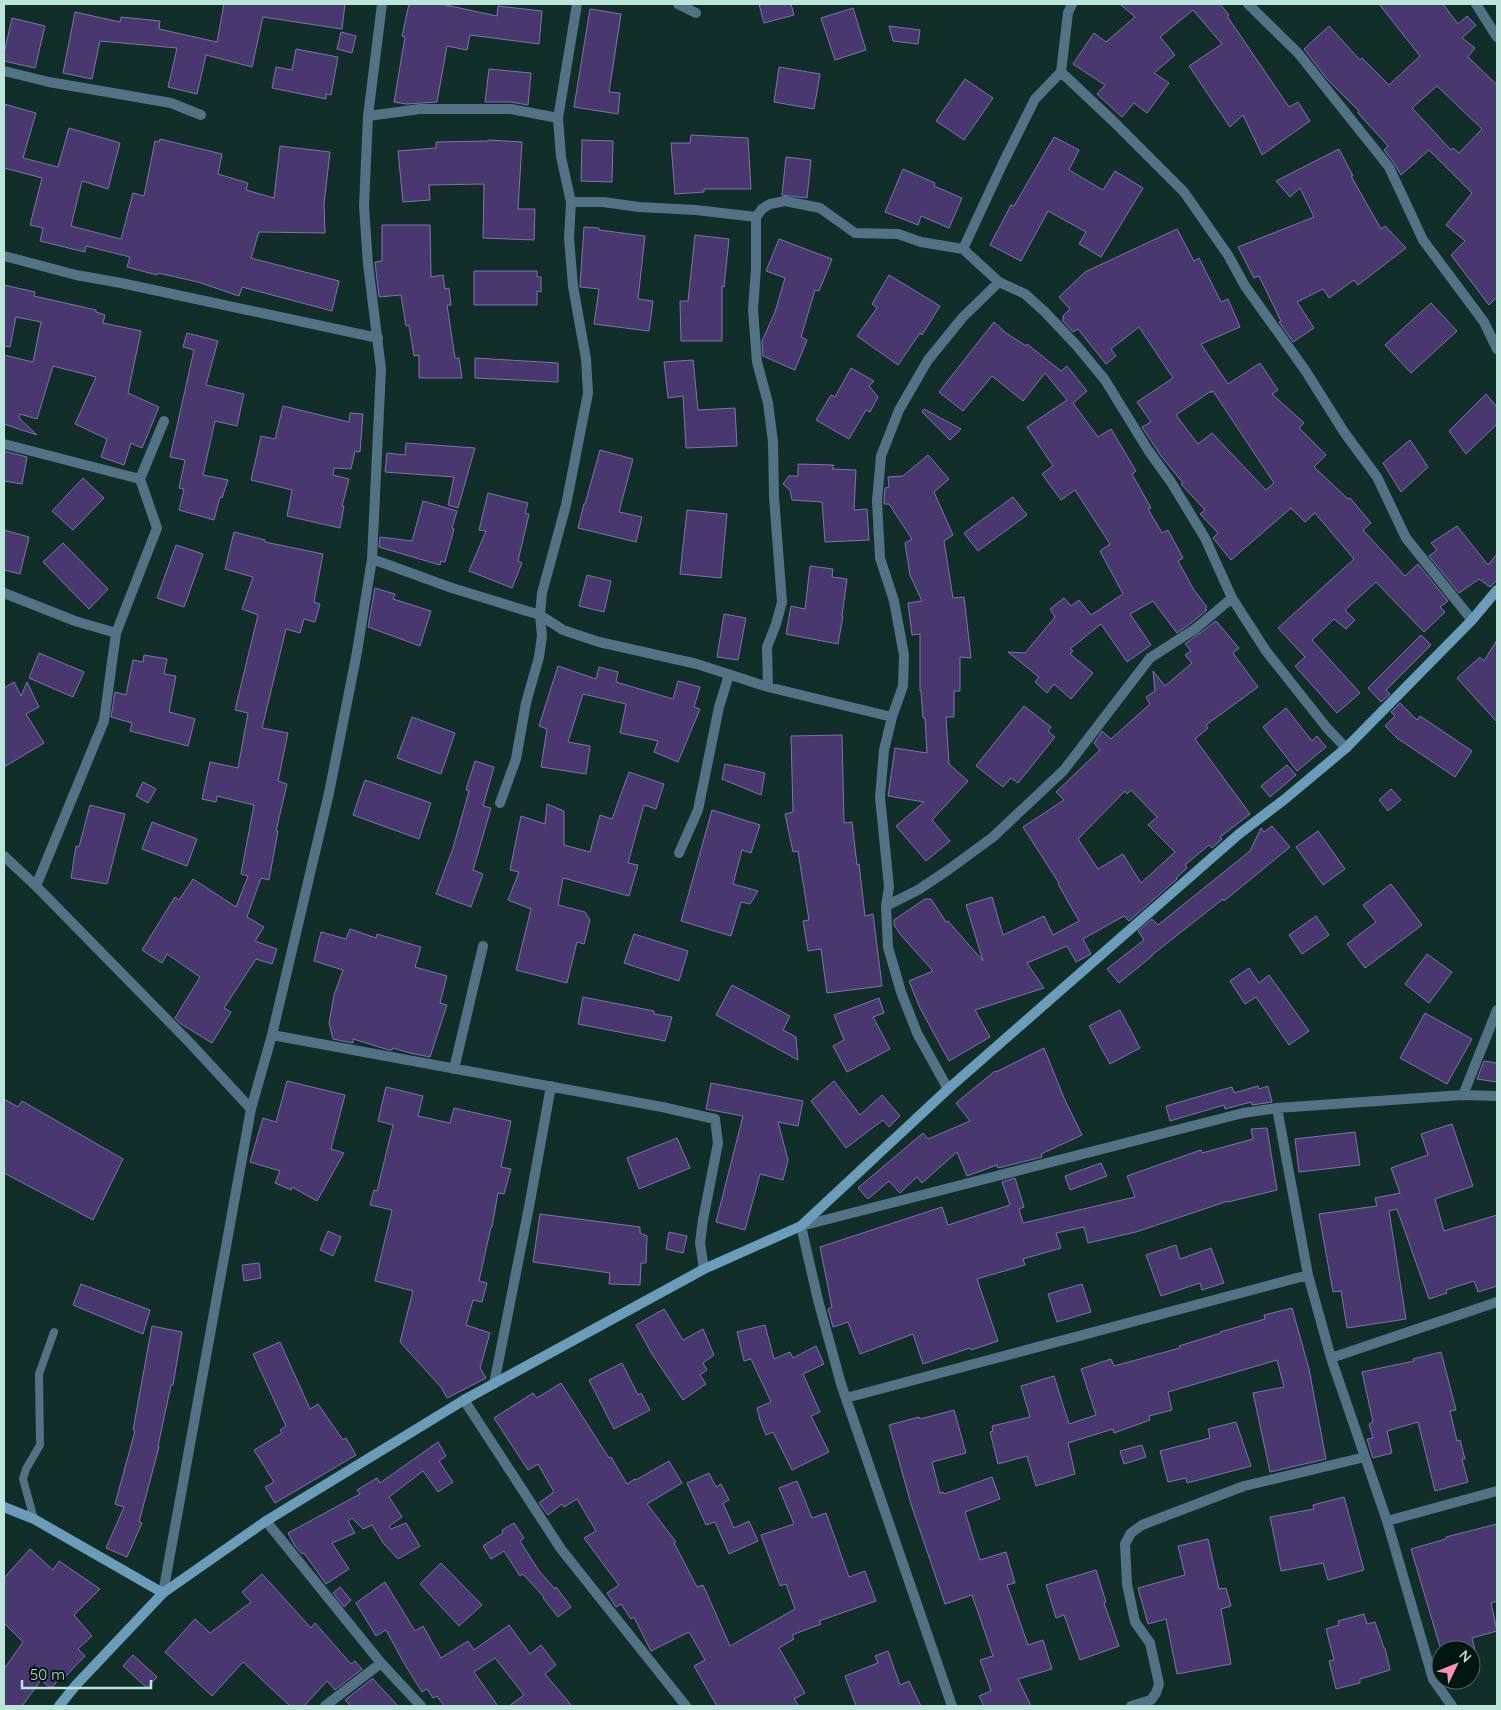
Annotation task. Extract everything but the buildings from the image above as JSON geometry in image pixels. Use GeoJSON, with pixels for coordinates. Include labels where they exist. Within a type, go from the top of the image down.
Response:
{"type":"FeatureCollection","features":[{"type":"Feature","properties":{"kind":"street"},"geometry":{"type":"LineString","coordinates":[[163,1593],[251,1109],[272,1035],[329,793],[372,559],[381,368],[368,264],[364,206],[368,116],[382,4]]}},
{"type":"Feature","properties":{"kind":"street"},"geometry":{"type":"LineString","coordinates":[[500,803],[516,759],[526,703],[539,657],[542,636],[540,615],[542,593],[566,505],[588,393],[586,359],[572,286],[569,238],[571,202],[561,158],[558,118],[577,4]]}},
{"type":"Feature","properties":{"kind":"street"},"geometry":{"type":"LineString","coordinates":[[678,4],[696,12]]}},
{"type":"Feature","properties":{"kind":"street"},"geometry":{"type":"LineString","coordinates":[[963,249],[1035,99],[1061,72],[1068,13],[1072,4]]}},
{"type":"Feature","properties":{"kind":"street"},"geometry":{"type":"LineString","coordinates":[[1248,4],[1298,53],[1389,168],[1423,240],[1484,322],[1497,349]]}},
{"type":"Feature","properties":{"kind":"street"},"geometry":{"type":"LineString","coordinates":[[1476,4],[1497,37]]}},
{"type":"Feature","properties":{"kind":"street"},"geometry":{"type":"LineString","coordinates":[[4,70],[48,82],[172,103],[202,114]]}},
{"type":"Feature","properties":{"kind":"street"},"geometry":{"type":"LineString","coordinates":[[1061,72],[1114,121],[1184,192],[1228,255],[1245,286],[1305,370],[1344,432],[1377,477],[1406,538],[1472,620]]}},
{"type":"Feature","properties":{"kind":"street"},"geometry":{"type":"LineString","coordinates":[[368,116],[420,109],[511,109],[558,118]]}},
{"type":"Feature","properties":{"kind":"street"},"geometry":{"type":"LineString","coordinates":[[571,202],[603,202],[640,207],[706,210],[756,217]]}},
{"type":"Feature","properties":{"kind":"street"},"geometry":{"type":"LineString","coordinates":[[768,687],[767,647],[782,602],[774,497],[773,442],[768,404],[757,362],[753,310],[756,268],[756,217],[762,209],[770,204],[785,202],[800,203],[820,208],[855,233],[898,234],[921,242],[963,249],[999,282],[1025,294],[1045,312],[1077,346],[1104,380],[1148,450],[1171,482],[1205,538],[1232,598],[1266,651],[1346,748]]}},
{"type":"Feature","properties":{"kind":"street"},"geometry":{"type":"LineString","coordinates":[[4,256],[76,275],[122,283],[378,338]]}},
{"type":"Feature","properties":{"kind":"street"},"geometry":{"type":"LineString","coordinates":[[948,1089],[917,1034],[900,992],[888,947],[886,906],[890,887],[880,797],[884,750],[902,686],[904,655],[894,601],[880,558],[877,501],[881,456],[899,410],[928,360],[963,317],[999,282]]}},
{"type":"Feature","properties":{"kind":"street"},"geometry":{"type":"LineString","coordinates":[[36,886],[104,721],[116,633],[156,528],[140,479],[164,421]]}},
{"type":"Feature","properties":{"kind":"street"},"geometry":{"type":"LineString","coordinates":[[4,444],[140,479]]}},
{"type":"Feature","properties":{"kind":"street"},"geometry":{"type":"LineString","coordinates":[[372,559],[452,588],[540,615],[563,630],[599,642],[697,664],[768,687],[892,717]]}},
{"type":"Feature","properties":{"kind":"street"},"geometry":{"type":"LineString","coordinates":[[802,1226],[948,1089],[1239,834],[1285,799],[1346,748],[1472,620],[1497,590]]}},
{"type":"Feature","properties":{"kind":"street"},"geometry":{"type":"LineString","coordinates":[[4,593],[75,621],[116,633]]}},
{"type":"Feature","properties":{"kind":"street"},"geometry":{"type":"LineString","coordinates":[[886,906],[918,890],[993,837],[1064,770],[1150,658],[1195,629],[1232,598]]}},
{"type":"Feature","properties":{"kind":"street"},"geometry":{"type":"LineString","coordinates":[[679,853],[698,810],[719,707],[729,675]]}},
{"type":"Feature","properties":{"kind":"street"},"geometry":{"type":"LineString","coordinates":[[4,856],[36,886],[191,1044],[251,1109]]}},
{"type":"Feature","properties":{"kind":"street"},"geometry":{"type":"LineString","coordinates":[[454,1069],[484,946]]}},
{"type":"Feature","properties":{"kind":"street"},"geometry":{"type":"LineString","coordinates":[[1463,1095],[1497,1010]]}},
{"type":"Feature","properties":{"kind":"street"},"geometry":{"type":"LineString","coordinates":[[272,1035],[551,1086],[716,1119],[718,1143],[700,1243],[704,1269]]}},
{"type":"Feature","properties":{"kind":"street"},"geometry":{"type":"LineString","coordinates":[[494,1384],[551,1086]]}},
{"type":"Feature","properties":{"kind":"street"},"geometry":{"type":"LineString","coordinates":[[59,1706],[76,1685],[163,1593],[266,1521],[464,1400],[704,1269],[802,1226],[1233,1115],[1277,1108],[1463,1095],[1497,1096]]}},
{"type":"Feature","properties":{"kind":"street"},"geometry":{"type":"LineString","coordinates":[[1277,1108],[1308,1276],[1331,1358],[1387,1521],[1433,1679],[1452,1706]]}},
{"type":"Feature","properties":{"kind":"street"},"geometry":{"type":"LineString","coordinates":[[802,1226],[818,1300],[846,1398],[952,1706]]}},
{"type":"Feature","properties":{"kind":"street"},"geometry":{"type":"LineString","coordinates":[[846,1398],[1308,1276]]}},
{"type":"Feature","properties":{"kind":"street"},"geometry":{"type":"LineString","coordinates":[[1331,1358],[1497,1302]]}},
{"type":"Feature","properties":{"kind":"street"},"geometry":{"type":"LineString","coordinates":[[1331,1358],[1497,1307]]}},
{"type":"Feature","properties":{"kind":"street"},"geometry":{"type":"LineString","coordinates":[[464,1400],[561,1549],[686,1706]]}},
{"type":"Feature","properties":{"kind":"street"},"geometry":{"type":"LineString","coordinates":[[1131,1706],[1151,1700],[1159,1684],[1150,1643],[1135,1622],[1127,1584],[1125,1544],[1131,1533],[1142,1525],[1244,1486],[1365,1457]]}},
{"type":"Feature","properties":{"kind":"street"},"geometry":{"type":"LineString","coordinates":[[1387,1521],[1497,1491]]}},
{"type":"Feature","properties":{"kind":"street"},"geometry":{"type":"LineString","coordinates":[[4,1507],[34,1519],[163,1593]]}},
{"type":"Feature","properties":{"kind":"street"},"geometry":{"type":"LineString","coordinates":[[266,1521],[381,1663],[421,1706]]}},
{"type":"Feature","properties":{"kind":"street"},"geometry":{"type":"LineString","coordinates":[[325,1706],[381,1663]]}},
{"type":"Feature","properties":{"kind":"lane"},"geometry":{"type":"LineString","coordinates":[[34,1519],[23,1479],[26,1469],[40,1445],[39,1374],[54,1332]]}}]}
